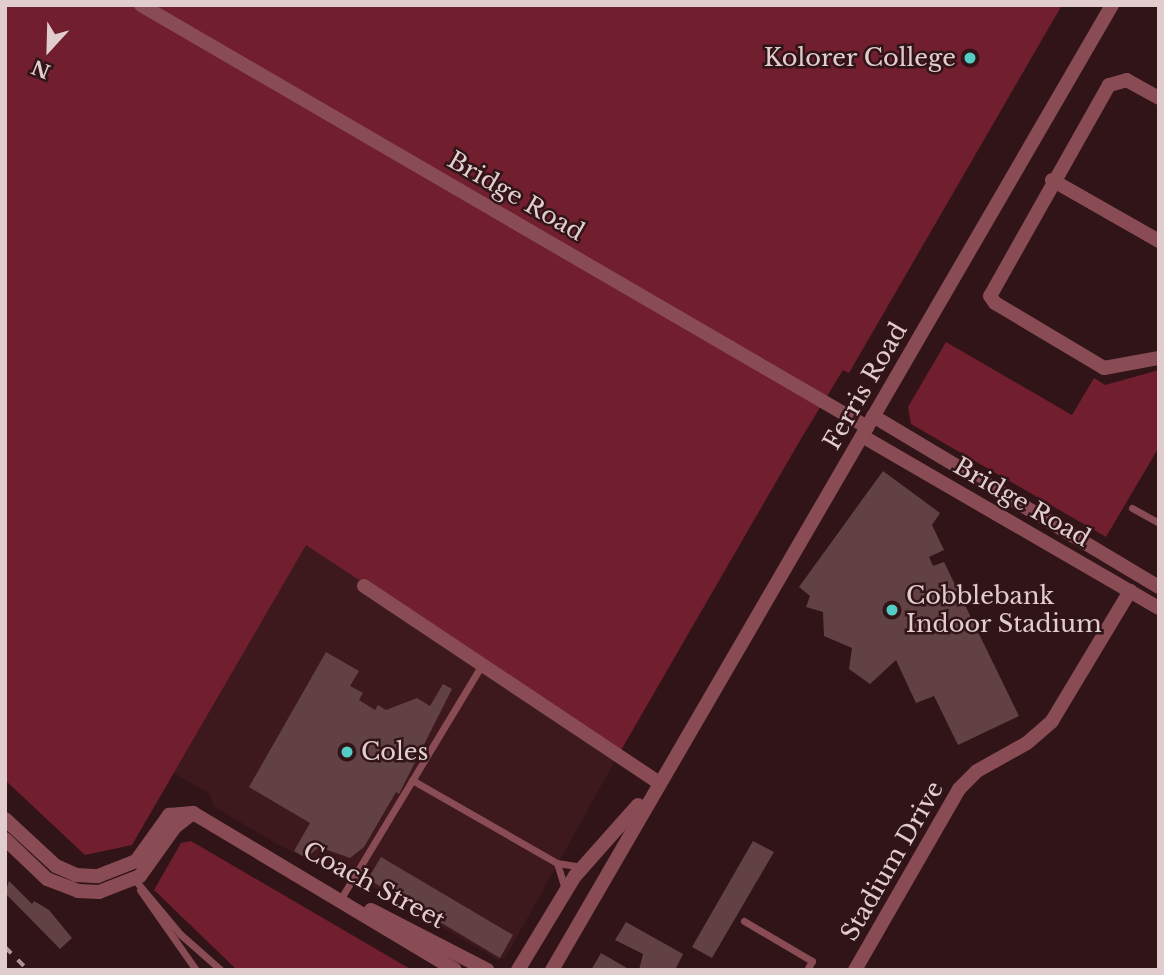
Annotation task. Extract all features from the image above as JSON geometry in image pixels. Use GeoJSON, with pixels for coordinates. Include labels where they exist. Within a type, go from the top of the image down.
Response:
{"type":"FeatureCollection","features":[{"type":"Feature","properties":{"kind":"street","name":"Bridge Road"},"geometry":{"type":"LineString","coordinates":[[141,5],[868,426],[1159,587]]}},
{"type":"Feature","properties":{"kind":"street","name":"Ferris Road"},"geometry":{"type":"LineString","coordinates":[[552,970],[656,785],[1112,5]]}},
{"type":"Feature","properties":{"kind":"street"},"geometry":{"type":"LineString","coordinates":[[1159,98],[1127,80],[1112,82],[994,282],[991,300],[1104,368],[1159,358]]}},
{"type":"Feature","properties":{"kind":"street"},"geometry":{"type":"LineString","coordinates":[[1052,180],[1159,241]]}},
{"type":"Feature","properties":{"kind":"street","name":"Bridge Road"},"geometry":{"type":"LineString","coordinates":[[868,426],[1159,608]]}},
{"type":"Feature","properties":{"kind":"street"},"geometry":{"type":"LineString","coordinates":[[364,586],[656,785]]}},
{"type":"Feature","properties":{"kind":"street","name":"Stadium Drive"},"geometry":{"type":"LineString","coordinates":[[855,970],[959,789],[976,771],[1027,743],[1052,721],[1130,591]]}},
{"type":"Feature","properties":{"kind":"street","name":"Ferris Road"},"geometry":{"type":"LineString","coordinates":[[518,970],[582,867],[656,785]]}},
{"type":"Feature","properties":{"kind":"street","name":"Coach Street"},"geometry":{"type":"LineString","coordinates":[[5,839],[47,879],[62,887],[99,892],[157,858],[175,827],[193,813],[341,898],[455,970]]}},
{"type":"Feature","properties":{"kind":"street"},"geometry":{"type":"LineString","coordinates":[[5,819],[48,860],[66,871],[98,876],[132,873]]}},
{"type":"Feature","properties":{"kind":"street","name":"Coach Street"},"geometry":{"type":"LineString","coordinates":[[341,898],[486,970]]}},
{"type":"Feature","properties":{"kind":"lane"},"geometry":{"type":"LineString","coordinates":[[1132,508],[1159,523]]}},
{"type":"Feature","properties":{"kind":"lane"},"geometry":{"type":"LineString","coordinates":[[341,898],[482,664]]}},
{"type":"Feature","properties":{"kind":"lane"},"geometry":{"type":"LineString","coordinates":[[412,780],[558,863],[582,867]]}},
{"type":"Feature","properties":{"kind":"lane"},"geometry":{"type":"LineString","coordinates":[[558,863],[566,890]]}},
{"type":"Feature","properties":{"kind":"lane"},"geometry":{"type":"LineString","coordinates":[[132,873],[143,899],[196,970]]}},
{"type":"Feature","properties":{"kind":"lane"},"geometry":{"type":"LineString","coordinates":[[132,873],[180,934],[221,970]]}},
{"type":"Feature","properties":{"kind":"lane"},"geometry":{"type":"LineString","coordinates":[[744,921],[812,961],[807,970]]}},
{"type":"Feature","properties":{"kind":"shaded area"},"geometry":{"type":"Polygon","coordinates":[[[5,5],[1062,5],[849,373],[843,370],[802,437],[620,752],[306,545],[132,845],[85,855],[5,780],[5,5]]]}},
{"type":"Feature","properties":{"kind":"shaded area"},"geometry":{"type":"Polygon","coordinates":[[[946,342],[1072,415],[1094,378],[1105,385],[1159,370],[1159,447],[1106,537],[911,424],[908,407],[946,342]]]}},
{"type":"Feature","properties":{"kind":"shaded area"},"geometry":{"type":"Polygon","coordinates":[[[306,544],[620,752],[505,958],[498,960],[363,881],[359,886],[279,845],[213,806],[210,794],[174,773],[306,544]]]}},
{"type":"Feature","properties":{"kind":"shaded area"},"geometry":{"type":"Polygon","coordinates":[[[191,841],[412,970],[237,970],[154,890],[181,843],[191,841]]]}},
{"type":"Feature","properties":{"kind":"building","name":"Cobblebank Indoor Stadium"},"geometry":{"type":"Polygon","coordinates":[[[883,471],[940,513],[932,525],[944,550],[929,557],[933,566],[944,562],[1019,716],[958,745],[934,696],[916,703],[896,660],[870,684],[849,669],[852,648],[824,636],[823,612],[806,607],[810,596],[799,587],[883,471]]]}},
{"type":"Feature","properties":{"kind":"building"},"geometry":{"type":"Polygon","coordinates":[[[326,652],[359,671],[350,686],[363,693],[359,700],[375,710],[378,705],[386,710],[417,698],[430,706],[443,684],[452,689],[399,794],[396,792],[364,847],[350,858],[319,847],[306,858],[294,851],[310,823],[249,787],[326,652]]]}},
{"type":"Feature","properties":{"kind":"building"},"geometry":{"type":"Polygon","coordinates":[[[753,841],[774,852],[712,958],[692,947],[753,841]]]}},
{"type":"Feature","properties":{"kind":"building"},"geometry":{"type":"Polygon","coordinates":[[[381,857],[513,935],[500,958],[368,879],[381,857]]]}},
{"type":"Feature","properties":{"kind":"building"},"geometry":{"type":"Polygon","coordinates":[[[9,881],[32,904],[34,901],[49,910],[72,938],[60,949],[5,893],[9,881]]]}},
{"type":"Feature","properties":{"kind":"building"},"geometry":{"type":"Polygon","coordinates":[[[626,922],[683,954],[675,970],[639,970],[643,954],[615,940],[626,922]]]}},
{"type":"Feature","properties":{"kind":"building"},"geometry":{"type":"Polygon","coordinates":[[[601,953],[608,957],[630,970],[591,970],[601,953]]]}},
{"type":"Feature","properties":{"kind":"railway"},"geometry":{"type":"LineString","coordinates":[[5,947],[28,970]]}},
{"type":"Feature","properties":{"kind":"place","name":"Kolorer College"},"geometry":{"type":"Point","coordinates":[970,58]}},
{"type":"Feature","properties":{"kind":"place","name":"Cobblebank Indoor Stadium"},"geometry":{"type":"Point","coordinates":[892,610]}},
{"type":"Feature","properties":{"kind":"place","name":"Coles"},"geometry":{"type":"Point","coordinates":[347,752]}}]}
